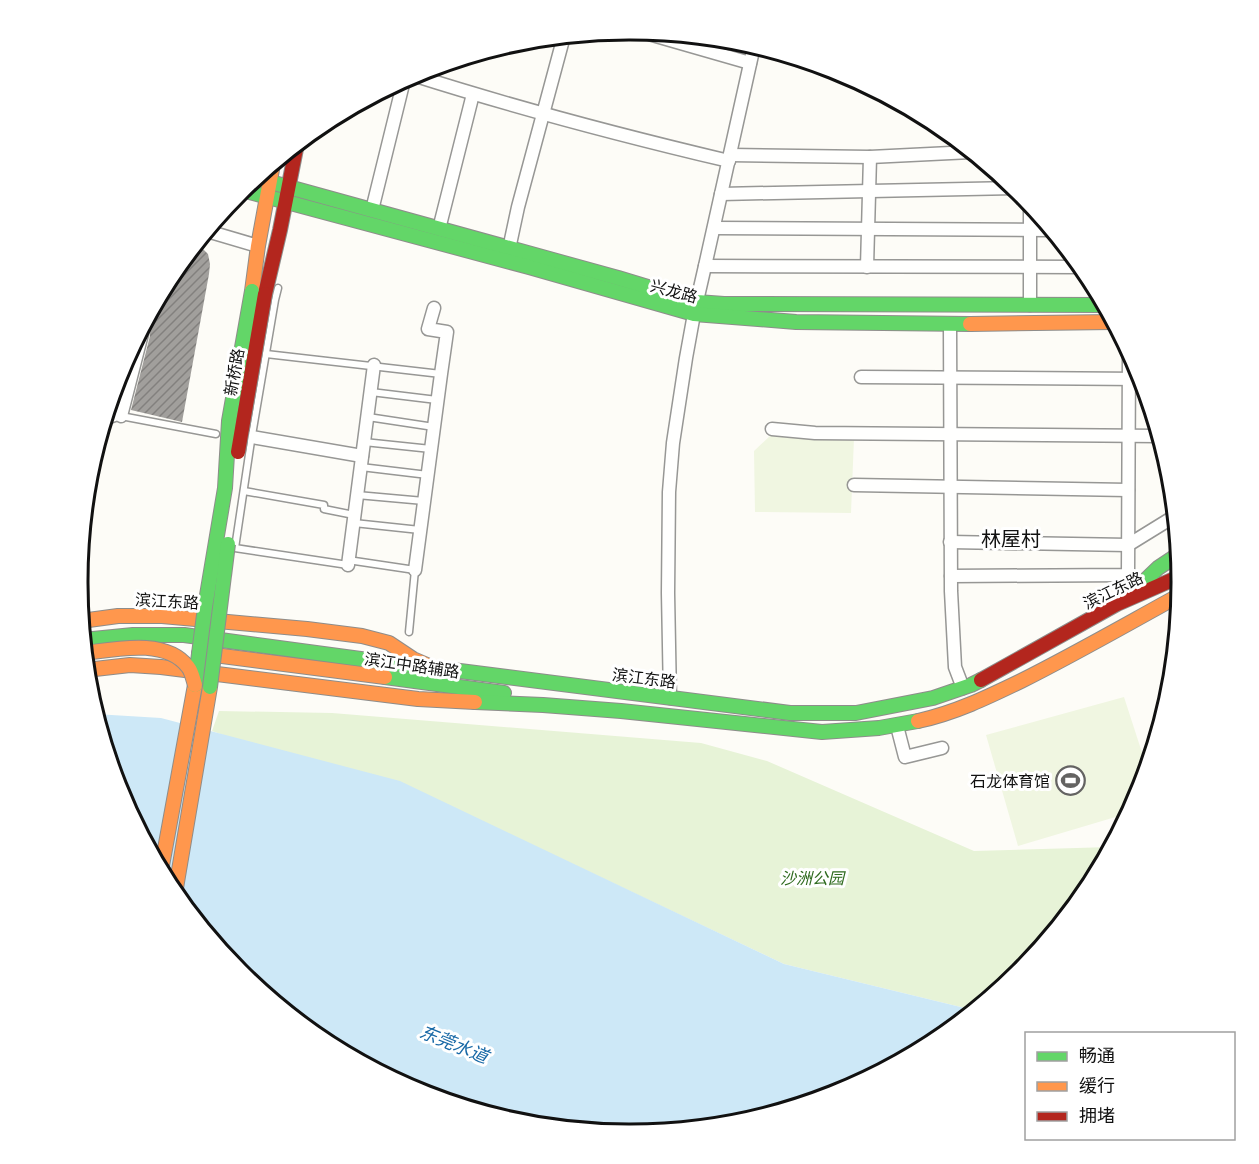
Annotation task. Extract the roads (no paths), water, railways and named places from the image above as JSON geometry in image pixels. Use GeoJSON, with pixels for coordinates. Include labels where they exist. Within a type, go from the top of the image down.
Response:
{"type":"FeatureCollection","features":[{"type":"Feature","properties":{"kind":"main road","name":"新桥路"},"geometry":{"type":"LineString","coordinates":[[206,654],[225,488],[229,421],[265,291],[295,156]]}},
{"type":"Feature","properties":{"kind":"main road","name":"兴龙路"},"geometry":{"type":"LineString","coordinates":[[266,181],[618,278],[695,308],[724,304],[1094,305]]}},
{"type":"Feature","properties":{"kind":"main road","name":"新桥路"},"geometry":{"type":"LineString","coordinates":[[264,183],[267,196],[258,246],[265,291]]}},
{"type":"Feature","properties":{"kind":"main road","name":"兴龙路"},"geometry":{"type":"LineString","coordinates":[[254,193],[518,264],[695,308],[796,322],[950,324],[1104,322]]}},
{"type":"Feature","properties":{"kind":"main road"},"geometry":{"type":"LineString","coordinates":[[1117,604],[1170,560]]}},
{"type":"Feature","properties":{"kind":"main road"},"geometry":{"type":"LineString","coordinates":[[1148,577],[1143,586],[1144,593],[1153,602],[1165,603]]}},
{"type":"Feature","properties":{"kind":"main road","name":"滨江东路"},"geometry":{"type":"LineString","coordinates":[[89,620],[118,616],[162,616],[307,629],[362,636],[389,643],[413,659],[434,669],[790,713],[856,713],[933,699],[963,688],[1117,604],[1171,581]]}},
{"type":"Feature","properties":{"kind":"main road"},"geometry":{"type":"LineString","coordinates":[[95,669],[130,665],[161,667],[418,699],[621,711],[822,732],[854,731],[897,726],[937,717],[975,704],[1059,663],[1170,600]]}},
{"type":"Feature","properties":{"kind":"main road","name":"滨江中路辅路"},"geometry":{"type":"LineString","coordinates":[[91,639],[152,634],[184,635],[434,669]]}},
{"type":"Feature","properties":{"kind":"main road"},"geometry":{"type":"LineString","coordinates":[[93,652],[129,648],[165,650],[187,665],[195,685]]}},
{"type":"Feature","properties":{"kind":"main road"},"geometry":{"type":"LineString","coordinates":[[164,857],[195,685],[206,654]]}},
{"type":"Feature","properties":{"kind":"main road"},"geometry":{"type":"LineString","coordinates":[[177,880],[210,687],[206,654]]}},
{"type":"Feature","properties":{"kind":"main road","name":"滨江中路辅路"},"geometry":{"type":"LineString","coordinates":[[206,654],[621,711]]}},
{"type":"Feature","properties":{"kind":"street"},"geometry":{"type":"LineString","coordinates":[[681,43],[750,63]]}},
{"type":"Feature","properties":{"kind":"street"},"geometry":{"type":"LineString","coordinates":[[508,249],[562,45]]}},
{"type":"Feature","properties":{"kind":"street"},"geometry":{"type":"LineString","coordinates":[[670,698],[669,492],[675,432],[695,308],[752,55]]}},
{"type":"Feature","properties":{"kind":"street"},"geometry":{"type":"LineString","coordinates":[[428,80],[544,113],[729,158],[870,157],[960,153]]}},
{"type":"Feature","properties":{"kind":"street"},"geometry":{"type":"LineString","coordinates":[[372,210],[401,91]]}},
{"type":"Feature","properties":{"kind":"street"},"geometry":{"type":"LineString","coordinates":[[439,229],[473,94]]}},
{"type":"Feature","properties":{"kind":"street"},"geometry":{"type":"LineString","coordinates":[[867,267],[870,157]]}},
{"type":"Feature","properties":{"kind":"street"},"geometry":{"type":"LineString","coordinates":[[721,194],[1001,188]]}},
{"type":"Feature","properties":{"kind":"street"},"geometry":{"type":"LineString","coordinates":[[1030,218],[1030,305]]}},
{"type":"Feature","properties":{"kind":"street"},"geometry":{"type":"LineString","coordinates":[[714,228],[1041,230]]}},
{"type":"Feature","properties":{"kind":"street"},"geometry":{"type":"LineString","coordinates":[[215,233],[258,246]]}},
{"type":"Feature","properties":{"kind":"street"},"geometry":{"type":"LineString","coordinates":[[705,266],[1070,267]]}},
{"type":"Feature","properties":{"kind":"street"},"geometry":{"type":"LineString","coordinates":[[415,570],[447,332],[428,330],[434,308]]}},
{"type":"Feature","properties":{"kind":"street"},"geometry":{"type":"LineString","coordinates":[[950,324],[951,576],[955,667],[963,688]]}},
{"type":"Feature","properties":{"kind":"street"},"geometry":{"type":"LineString","coordinates":[[121,416],[135,363]]}},
{"type":"Feature","properties":{"kind":"street"},"geometry":{"type":"LineString","coordinates":[[348,563],[374,365]]}},
{"type":"Feature","properties":{"kind":"street"},"geometry":{"type":"LineString","coordinates":[[951,576],[1128,575],[1129,373]]}},
{"type":"Feature","properties":{"kind":"street"},"geometry":{"type":"LineString","coordinates":[[861,377],[1129,379]]}},
{"type":"Feature","properties":{"kind":"street"},"geometry":{"type":"LineString","coordinates":[[771,429],[815,433],[1151,436]]}},
{"type":"Feature","properties":{"kind":"street"},"geometry":{"type":"LineString","coordinates":[[252,436],[361,461]]}},
{"type":"Feature","properties":{"kind":"street"},"geometry":{"type":"LineString","coordinates":[[854,485],[1128,490]]}},
{"type":"Feature","properties":{"kind":"street"},"geometry":{"type":"LineString","coordinates":[[950,542],[1128,545],[1167,521]]}},
{"type":"Feature","properties":{"kind":"street"},"geometry":{"type":"LineString","coordinates":[[897,726],[905,757],[942,748]]}},
{"type":"Feature","properties":{"kind":"lane"},"geometry":{"type":"LineString","coordinates":[[265,291],[266,354],[235,548],[415,570],[409,632]]}},
{"type":"Feature","properties":{"kind":"lane"},"geometry":{"type":"LineString","coordinates":[[266,354],[441,374]]}},
{"type":"Feature","properties":{"kind":"lane"},"geometry":{"type":"LineString","coordinates":[[370,392],[437,400]]}},
{"type":"Feature","properties":{"kind":"lane"},"geometry":{"type":"LineString","coordinates":[[114,419],[121,416],[216,434]]}},
{"type":"Feature","properties":{"kind":"lane"},"geometry":{"type":"LineString","coordinates":[[367,417],[434,427]]}},
{"type":"Feature","properties":{"kind":"lane"},"geometry":{"type":"LineString","coordinates":[[364,442],[431,449]]}},
{"type":"Feature","properties":{"kind":"lane"},"geometry":{"type":"LineString","coordinates":[[361,461],[428,475]]}},
{"type":"Feature","properties":{"kind":"lane"},"geometry":{"type":"LineString","coordinates":[[244,491],[324,505],[324,509],[354,519],[420,530]]}},
{"type":"Feature","properties":{"kind":"lane"},"geometry":{"type":"LineString","coordinates":[[357,495],[424,501]]}},
{"type":"Feature","properties":{"kind":"water","name":"东莞水道"},"geometry":{"type":"Polygon","coordinates":[[[104,715],[161,718],[400,781],[784,964],[964,1008],[900,1051],[837,1082],[770,1105],[700,1119],[630,1124],[559,1119],[489,1105],[455,1095],[390,1068],[329,1032],[272,989],[222,939],[179,883],[144,821],[129,789],[104,715]]]}},
{"type":"Feature","properties":{"kind":"place","name":"石龙体育馆"},"geometry":{"type":"Point","coordinates":[1071,781]}},
{"type":"Feature","properties":{"kind":"district","name":"林屋村"},"geometry":{"type":"Point","coordinates":[1011,539]}},
{"type":"Feature","properties":{"kind":"park label","name":"沙洲公园"},"geometry":{"type":"Point","coordinates":[812,878]}}]}
